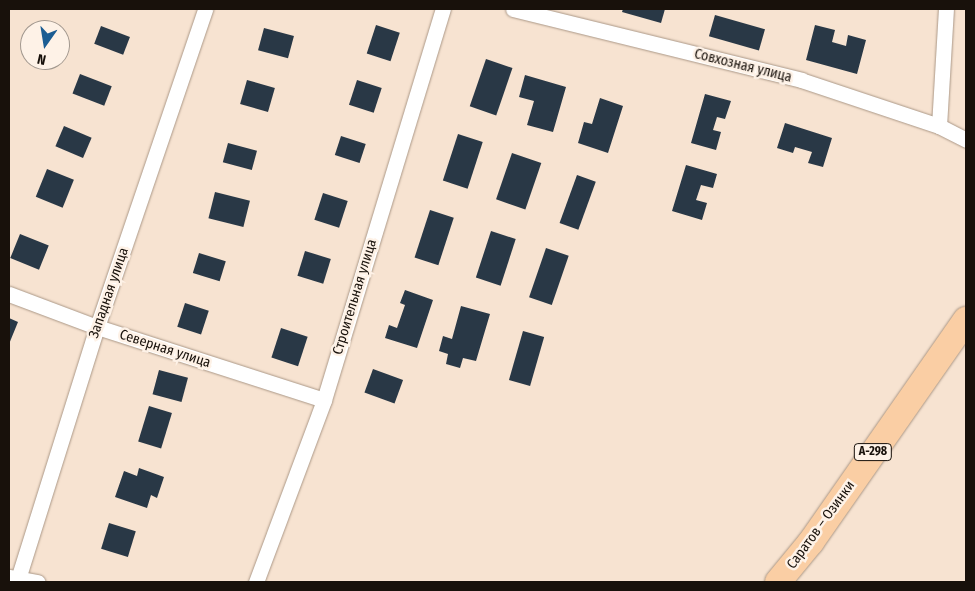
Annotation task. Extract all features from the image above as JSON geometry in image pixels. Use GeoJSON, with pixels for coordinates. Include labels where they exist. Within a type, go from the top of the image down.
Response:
{"type":"FeatureCollection","features":[{"type":"Feature","properties":{"kind":"highway","name":"Саратов – Озинки"},"geometry":{"type":"LineString","coordinates":[[778,582],[811,542],[966,320]]}},
{"type":"Feature","properties":{"kind":"street","name":"Западная улица"},"geometry":{"type":"LineString","coordinates":[[13,578],[205,9]]}},
{"type":"Feature","properties":{"kind":"street","name":"Строительная улица"},"geometry":{"type":"LineString","coordinates":[[256,582],[324,400],[443,9]]}},
{"type":"Feature","properties":{"kind":"street","name":"Совхозная улица"},"geometry":{"type":"LineString","coordinates":[[513,9],[801,80],[940,126],[966,140]]}},
{"type":"Feature","properties":{"kind":"street"},"geometry":{"type":"LineString","coordinates":[[940,126],[946,9]]}},
{"type":"Feature","properties":{"kind":"street","name":"Северная улица"},"geometry":{"type":"LineString","coordinates":[[9,294],[97,328],[324,400]]}},
{"type":"Feature","properties":{"kind":"street"},"geometry":{"type":"LineString","coordinates":[[13,578],[38,582]]}},
{"type":"Feature","properties":{"kind":"building"},"geometry":{"type":"Polygon","coordinates":[[[623,9],[665,9],[661,23],[622,12],[623,9]]]}},
{"type":"Feature","properties":{"kind":"building"},"geometry":{"type":"Polygon","coordinates":[[[715,15],[765,29],[759,50],[709,36],[715,15]]]}},
{"type":"Feature","properties":{"kind":"building"},"geometry":{"type":"Polygon","coordinates":[[[376,25],[400,33],[391,61],[367,54],[376,25]]]}},
{"type":"Feature","properties":{"kind":"building"},"geometry":{"type":"Polygon","coordinates":[[[815,25],[835,30],[832,42],[846,46],[848,35],[866,40],[857,74],[806,60],[815,25]]]}},
{"type":"Feature","properties":{"kind":"building"},"geometry":{"type":"Polygon","coordinates":[[[101,26],[130,37],[123,55],[94,44],[101,26]]]}},
{"type":"Feature","properties":{"kind":"building"},"geometry":{"type":"Polygon","coordinates":[[[264,28],[294,36],[288,58],[258,50],[264,28]]]}},
{"type":"Feature","properties":{"kind":"building"},"geometry":{"type":"Polygon","coordinates":[[[486,59],[512,68],[496,115],[470,106],[486,59]]]}},
{"type":"Feature","properties":{"kind":"building"},"geometry":{"type":"Polygon","coordinates":[[[80,74],[112,86],[104,106],[72,94],[80,74]]]}},
{"type":"Feature","properties":{"kind":"building"},"geometry":{"type":"Polygon","coordinates":[[[525,75],[566,87],[553,132],[527,125],[534,101],[519,97],[525,75]]]}},
{"type":"Feature","properties":{"kind":"building"},"geometry":{"type":"Polygon","coordinates":[[[247,80],[275,88],[268,112],[240,104],[247,80]]]}},
{"type":"Feature","properties":{"kind":"building"},"geometry":{"type":"Polygon","coordinates":[[[357,80],[382,88],[374,113],[349,105],[357,80]]]}},
{"type":"Feature","properties":{"kind":"building"},"geometry":{"type":"Polygon","coordinates":[[[705,94],[731,101],[725,119],[717,117],[713,130],[721,132],[716,150],[691,143],[705,94]]]}},
{"type":"Feature","properties":{"kind":"building"},"geometry":{"type":"Polygon","coordinates":[[[600,98],[623,106],[608,153],[578,143],[584,122],[592,124],[600,98]]]}},
{"type":"Feature","properties":{"kind":"building"},"geometry":{"type":"Polygon","coordinates":[[[785,123],[832,138],[823,167],[808,163],[812,152],[795,147],[793,153],[777,148],[785,123]]]}},
{"type":"Feature","properties":{"kind":"building"},"geometry":{"type":"Polygon","coordinates":[[[64,126],[92,138],[83,158],[55,146],[64,126]]]}},
{"type":"Feature","properties":{"kind":"building"},"geometry":{"type":"Polygon","coordinates":[[[458,134],[483,142],[468,189],[443,181],[458,134]]]}},
{"type":"Feature","properties":{"kind":"building"},"geometry":{"type":"Polygon","coordinates":[[[341,136],[366,144],[360,163],[335,155],[341,136]]]}},
{"type":"Feature","properties":{"kind":"building"},"geometry":{"type":"Polygon","coordinates":[[[228,143],[257,151],[252,170],[223,162],[228,143]]]}},
{"type":"Feature","properties":{"kind":"building"},"geometry":{"type":"Polygon","coordinates":[[[512,153],[541,163],[525,209],[496,199],[512,153]]]}},
{"type":"Feature","properties":{"kind":"building"},"geometry":{"type":"Polygon","coordinates":[[[686,165],[717,174],[713,188],[701,185],[696,200],[707,203],[702,220],[672,211],[686,165]]]}},
{"type":"Feature","properties":{"kind":"building"},"geometry":{"type":"Polygon","coordinates":[[[47,169],[74,180],[63,208],[36,197],[47,169]]]}},
{"type":"Feature","properties":{"kind":"building"},"geometry":{"type":"Polygon","coordinates":[[[577,175],[596,182],[578,230],[560,223],[577,175]]]}},
{"type":"Feature","properties":{"kind":"building"},"geometry":{"type":"Polygon","coordinates":[[[215,192],[250,201],[243,227],[208,218],[215,192]]]}},
{"type":"Feature","properties":{"kind":"building"},"geometry":{"type":"Polygon","coordinates":[[[323,193],[348,201],[339,228],[314,220],[323,193]]]}},
{"type":"Feature","properties":{"kind":"building"},"geometry":{"type":"Polygon","coordinates":[[[430,210],[454,218],[438,265],[415,258],[430,210]]]}},
{"type":"Feature","properties":{"kind":"building"},"geometry":{"type":"Polygon","coordinates":[[[491,231],[516,239],[501,286],[476,278],[491,231]]]}},
{"type":"Feature","properties":{"kind":"building"},"geometry":{"type":"Polygon","coordinates":[[[20,234],[49,246],[39,270],[10,258],[20,234]]]}},
{"type":"Feature","properties":{"kind":"building"},"geometry":{"type":"Polygon","coordinates":[[[546,248],[569,256],[552,305],[529,297],[546,248]]]}},
{"type":"Feature","properties":{"kind":"building"},"geometry":{"type":"Polygon","coordinates":[[[305,251],[331,259],[323,284],[297,276],[305,251]]]}},
{"type":"Feature","properties":{"kind":"building"},"geometry":{"type":"Polygon","coordinates":[[[199,253],[226,261],[220,281],[193,273],[199,253]]]}},
{"type":"Feature","properties":{"kind":"building"},"geometry":{"type":"Polygon","coordinates":[[[405,290],[433,300],[417,348],[385,338],[389,325],[397,328],[405,305],[400,303],[405,290]]]}},
{"type":"Feature","properties":{"kind":"building"},"geometry":{"type":"Polygon","coordinates":[[[185,303],[209,311],[201,335],[177,327],[185,303]]]}},
{"type":"Feature","properties":{"kind":"building"},"geometry":{"type":"Polygon","coordinates":[[[461,306],[490,314],[476,361],[463,358],[460,368],[446,364],[448,354],[439,351],[443,336],[452,339],[461,306]]]}},
{"type":"Feature","properties":{"kind":"building"},"geometry":{"type":"Polygon","coordinates":[[[9,318],[18,322],[9,344],[9,318]]]}},
{"type":"Feature","properties":{"kind":"building"},"geometry":{"type":"Polygon","coordinates":[[[281,328],[308,337],[298,366],[271,357],[281,328]]]}},
{"type":"Feature","properties":{"kind":"building"},"geometry":{"type":"Polygon","coordinates":[[[523,331],[544,337],[530,386],[509,380],[523,331]]]}},
{"type":"Feature","properties":{"kind":"building"},"geometry":{"type":"Polygon","coordinates":[[[373,369],[403,380],[395,403],[364,392],[373,369]]]}},
{"type":"Feature","properties":{"kind":"building"},"geometry":{"type":"Polygon","coordinates":[[[159,370],[188,378],[182,402],[153,394],[159,370]]]}},
{"type":"Feature","properties":{"kind":"building"},"geometry":{"type":"Polygon","coordinates":[[[149,406],[172,413],[161,448],[138,441],[149,406]]]}},
{"type":"Feature","properties":{"kind":"building"},"geometry":{"type":"Polygon","coordinates":[[[139,468],[164,477],[157,498],[151,495],[147,508],[115,497],[124,471],[137,476],[139,468]]]}},
{"type":"Feature","properties":{"kind":"building"},"geometry":{"type":"Polygon","coordinates":[[[109,523],[136,531],[128,557],[101,549],[109,523]]]}}]}
